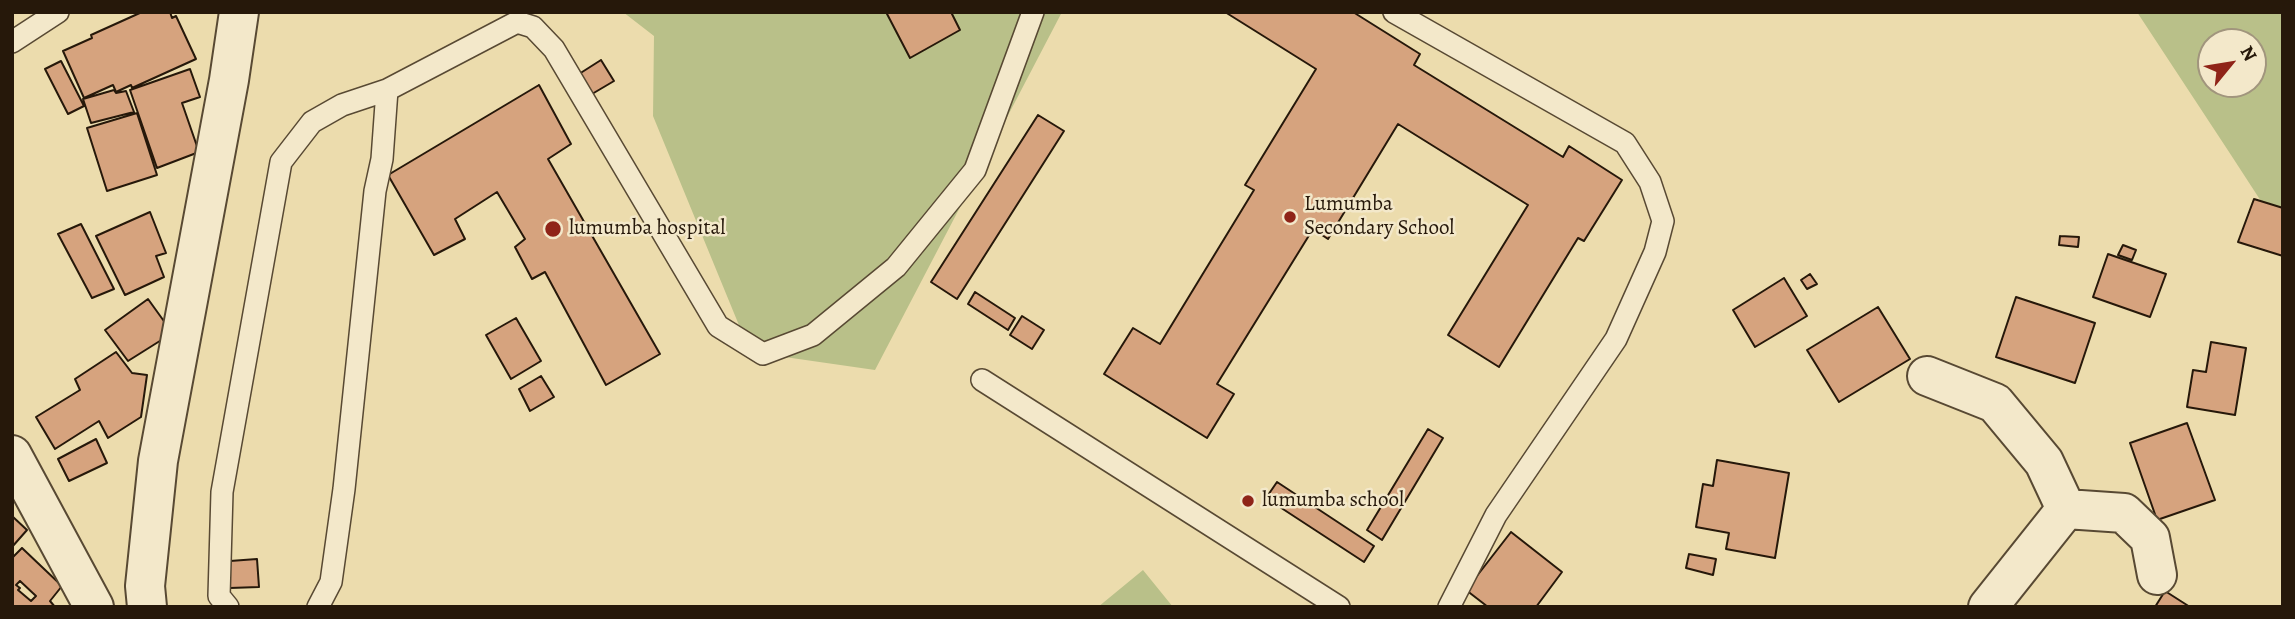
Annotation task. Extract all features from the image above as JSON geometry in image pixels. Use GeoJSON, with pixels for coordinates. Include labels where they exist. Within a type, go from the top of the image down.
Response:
{"type":"FeatureCollection","features":[{"type":"Feature","properties":{"kind":"street"},"geometry":{"type":"LineString","coordinates":[[147,607],[145,586],[158,461],[229,80],[239,12]]}},
{"type":"Feature","properties":{"kind":"street"},"geometry":{"type":"LineString","coordinates":[[1927,376],[1994,403],[2044,462],[2066,509]]}},
{"type":"Feature","properties":{"kind":"street"},"geometry":{"type":"LineString","coordinates":[[12,455],[94,607]]}},
{"type":"Feature","properties":{"kind":"street"},"geometry":{"type":"LineString","coordinates":[[2066,509],[2124,513],[2150,538],[2157,575]]}},
{"type":"Feature","properties":{"kind":"street"},"geometry":{"type":"LineString","coordinates":[[1988,607],[2066,509]]}},
{"type":"Feature","properties":{"kind":"lane"},"geometry":{"type":"LineString","coordinates":[[12,42],[58,12]]}},
{"type":"Feature","properties":{"kind":"lane"},"geometry":{"type":"LineString","coordinates":[[228,607],[219,596],[222,492],[281,162],[312,122],[342,105],[387,90],[517,22],[533,27],[554,49],[718,326],[762,354],[813,335],[896,267],[975,170],[1033,12]]}},
{"type":"Feature","properties":{"kind":"lane"},"geometry":{"type":"LineString","coordinates":[[1394,12],[1625,143],[1650,182],[1663,221],[1655,252],[1616,340],[1496,514],[1450,607]]}},
{"type":"Feature","properties":{"kind":"lane"},"geometry":{"type":"LineString","coordinates":[[317,607],[331,582],[344,489],[375,191],[382,159],[387,90]]}},
{"type":"Feature","properties":{"kind":"lane"},"geometry":{"type":"LineString","coordinates":[[982,380],[1339,607]]}},
{"type":"Feature","properties":{"kind":"green space"},"geometry":{"type":"Polygon","coordinates":[[[623,12],[1062,12],[875,370],[750,352],[653,116],[654,36],[623,12]]]}},
{"type":"Feature","properties":{"kind":"green space"},"geometry":{"type":"Polygon","coordinates":[[[2137,12],[2283,12],[2283,235],[2137,12]]]}},
{"type":"Feature","properties":{"kind":"green space"},"geometry":{"type":"Polygon","coordinates":[[[1143,570],[1173,607],[1098,607],[1143,570]]]}},
{"type":"Feature","properties":{"kind":"building"},"geometry":{"type":"Polygon","coordinates":[[[142,12],[170,12],[172,18],[176,16],[196,59],[132,88],[131,85],[116,92],[113,85],[84,98],[63,51],[142,12]]]}},
{"type":"Feature","properties":{"kind":"building"},"geometry":{"type":"Polygon","coordinates":[[[886,12],[951,12],[960,30],[910,58],[886,12]]]}},
{"type":"Feature","properties":{"kind":"building","name":"Lumumba Secondary School"},"geometry":{"type":"Polygon","coordinates":[[[1225,12],[1353,12],[1420,54],[1414,65],[1563,157],[1569,146],[1622,180],[1584,241],[1578,238],[1499,367],[1448,335],[1528,205],[1398,124],[1328,239],[1313,229],[1217,384],[1234,394],[1207,438],[1104,374],[1133,328],[1160,344],[1254,190],[1245,185],[1316,69],[1225,12]]]}},
{"type":"Feature","properties":{"kind":"building"},"geometry":{"type":"Polygon","coordinates":[[[601,60],[614,81],[592,94],[579,74],[601,60]]]}},
{"type":"Feature","properties":{"kind":"building"},"geometry":{"type":"Polygon","coordinates":[[[61,61],[84,106],[68,114],[45,69],[61,61]]]}},
{"type":"Feature","properties":{"kind":"building"},"geometry":{"type":"Polygon","coordinates":[[[190,69],[200,97],[182,103],[199,152],[157,168],[130,90],[190,69]]]}},
{"type":"Feature","properties":{"kind":"building","name":"lumumba hospital"},"geometry":{"type":"Polygon","coordinates":[[[539,85],[571,144],[548,159],[660,354],[606,385],[545,272],[532,279],[515,247],[525,239],[497,192],[455,219],[465,239],[434,255],[388,175],[539,85]]]}},
{"type":"Feature","properties":{"kind":"building"},"geometry":{"type":"Polygon","coordinates":[[[114,90],[116,93],[126,91],[134,112],[91,123],[83,99],[114,90]]]}},
{"type":"Feature","properties":{"kind":"building"},"geometry":{"type":"Polygon","coordinates":[[[137,113],[157,175],[107,191],[87,128],[137,113]]]}},
{"type":"Feature","properties":{"kind":"building"},"geometry":{"type":"Polygon","coordinates":[[[1038,115],[1064,131],[957,299],[931,282],[1038,115]]]}},
{"type":"Feature","properties":{"kind":"building"},"geometry":{"type":"Polygon","coordinates":[[[2254,199],[2283,208],[2283,256],[2238,242],[2254,199]]]}},
{"type":"Feature","properties":{"kind":"building"},"geometry":{"type":"Polygon","coordinates":[[[150,212],[166,253],[156,256],[164,277],[125,295],[96,236],[150,212]]]}},
{"type":"Feature","properties":{"kind":"building"},"geometry":{"type":"Polygon","coordinates":[[[81,224],[114,289],[92,298],[58,234],[81,224]]]}},
{"type":"Feature","properties":{"kind":"building"},"geometry":{"type":"Polygon","coordinates":[[[2060,236],[2079,237],[2078,247],[2059,245],[2060,236]]]}},
{"type":"Feature","properties":{"kind":"building"},"geometry":{"type":"Polygon","coordinates":[[[2123,245],[2136,250],[2132,260],[2118,255],[2123,245]]]}},
{"type":"Feature","properties":{"kind":"building"},"geometry":{"type":"Polygon","coordinates":[[[2108,254],[2166,274],[2150,317],[2093,297],[2108,254]]]}},
{"type":"Feature","properties":{"kind":"building"},"geometry":{"type":"Polygon","coordinates":[[[1810,274],[1817,284],[1807,289],[1801,280],[1810,274]]]}},
{"type":"Feature","properties":{"kind":"building"},"geometry":{"type":"Polygon","coordinates":[[[1784,278],[1807,316],[1755,347],[1733,310],[1784,278]]]}},
{"type":"Feature","properties":{"kind":"building"},"geometry":{"type":"Polygon","coordinates":[[[975,292],[1015,318],[1008,330],[968,304],[975,292]]]}},
{"type":"Feature","properties":{"kind":"building"},"geometry":{"type":"Polygon","coordinates":[[[2016,297],[2095,323],[2075,383],[1996,357],[2016,297]]]}},
{"type":"Feature","properties":{"kind":"building"},"geometry":{"type":"Polygon","coordinates":[[[148,299],[166,324],[163,339],[128,361],[105,330],[148,299]]]}},
{"type":"Feature","properties":{"kind":"building"},"geometry":{"type":"Polygon","coordinates":[[[1878,307],[1910,359],[1839,402],[1807,350],[1878,307]]]}},
{"type":"Feature","properties":{"kind":"building"},"geometry":{"type":"Polygon","coordinates":[[[1022,316],[1044,330],[1032,349],[1010,335],[1022,316]]]}},
{"type":"Feature","properties":{"kind":"building"},"geometry":{"type":"Polygon","coordinates":[[[516,318],[541,361],[511,379],[486,335],[516,318]]]}},
{"type":"Feature","properties":{"kind":"building"},"geometry":{"type":"Polygon","coordinates":[[[2211,342],[2246,348],[2235,415],[2187,407],[2193,370],[2206,372],[2211,342]]]}},
{"type":"Feature","properties":{"kind":"building"},"geometry":{"type":"Polygon","coordinates":[[[116,352],[132,373],[147,375],[141,417],[108,438],[99,421],[55,449],[36,417],[80,390],[75,379],[116,352]]]}},
{"type":"Feature","properties":{"kind":"building"},"geometry":{"type":"Polygon","coordinates":[[[541,376],[554,397],[530,411],[519,389],[541,376]]]}},
{"type":"Feature","properties":{"kind":"building"},"geometry":{"type":"Polygon","coordinates":[[[2187,423],[2215,500],[2157,520],[2130,443],[2187,423]]]}},
{"type":"Feature","properties":{"kind":"building"},"geometry":{"type":"Polygon","coordinates":[[[1428,429],[1443,438],[1382,540],[1367,530],[1428,429]]]}},
{"type":"Feature","properties":{"kind":"building"},"geometry":{"type":"Polygon","coordinates":[[[96,439],[107,463],[69,481],[58,459],[96,439]]]}},
{"type":"Feature","properties":{"kind":"building"},"geometry":{"type":"Polygon","coordinates":[[[1717,460],[1789,473],[1775,558],[1726,549],[1729,533],[1696,527],[1703,484],[1713,486],[1717,460]]]}},
{"type":"Feature","properties":{"kind":"building"},"geometry":{"type":"Polygon","coordinates":[[[1277,482],[1374,546],[1364,562],[1266,498],[1277,482]]]}},
{"type":"Feature","properties":{"kind":"building"},"geometry":{"type":"Polygon","coordinates":[[[12,516],[27,530],[12,547],[12,516]]]}},
{"type":"Feature","properties":{"kind":"building"},"geometry":{"type":"Polygon","coordinates":[[[1511,532],[1562,572],[1536,607],[1488,607],[1466,590],[1511,532]]]}},
{"type":"Feature","properties":{"kind":"building"},"geometry":{"type":"Polygon","coordinates":[[[22,548],[62,586],[50,601],[55,607],[12,607],[12,558],[22,548]],[[20,581],[16,585],[31,601],[36,596],[20,581]]]}},
{"type":"Feature","properties":{"kind":"building"},"geometry":{"type":"Polygon","coordinates":[[[1689,554],[1716,559],[1713,575],[1686,568],[1689,554]]]}},
{"type":"Feature","properties":{"kind":"building"},"geometry":{"type":"Polygon","coordinates":[[[257,559],[259,587],[230,588],[230,561],[257,559]]]}},
{"type":"Feature","properties":{"kind":"building"},"geometry":{"type":"Polygon","coordinates":[[[2165,591],[2190,607],[2155,607],[2165,591]]]}},
{"type":"Feature","properties":{"kind":"place","name":"Lumumba Secondary School"},"geometry":{"type":"Point","coordinates":[1290,217]}},
{"type":"Feature","properties":{"kind":"place","name":"lumumba hospital"},"geometry":{"type":"Point","coordinates":[553,229]}},
{"type":"Feature","properties":{"kind":"place","name":"lumumba school"},"geometry":{"type":"Point","coordinates":[1248,501]}}]}
